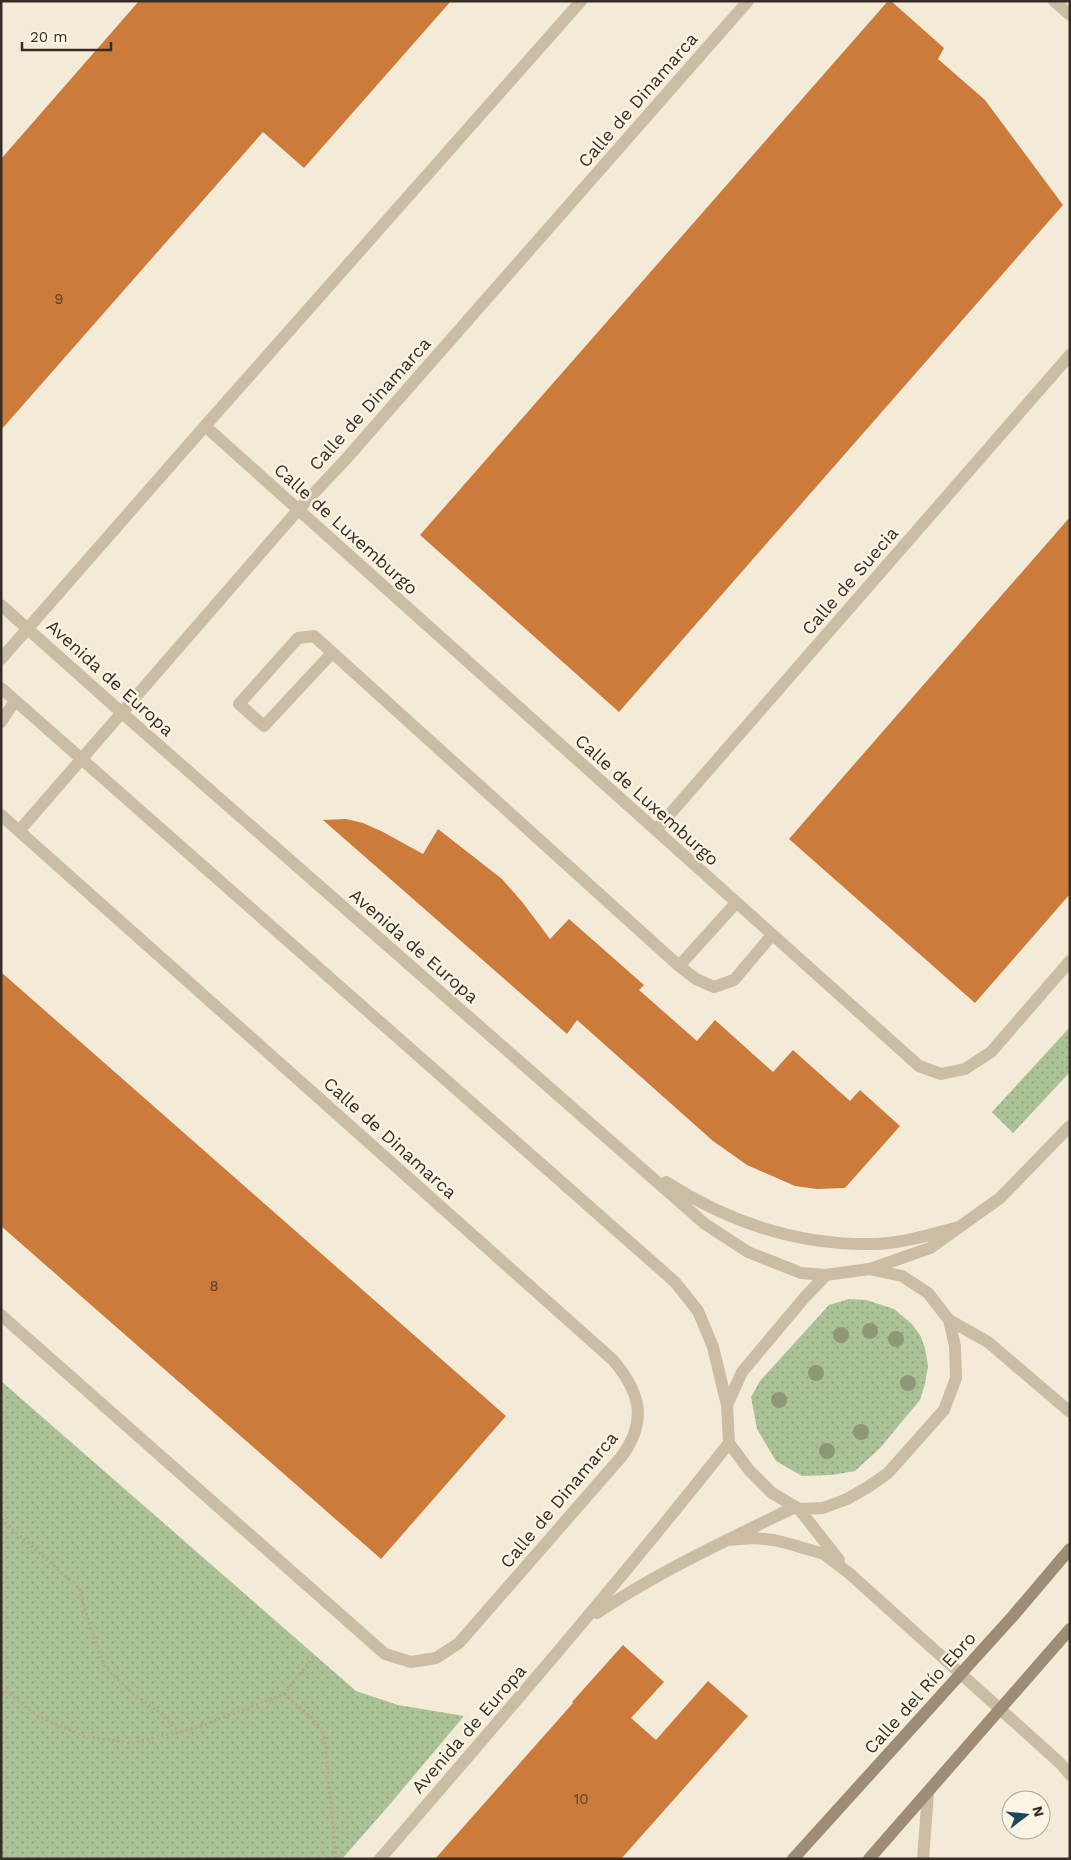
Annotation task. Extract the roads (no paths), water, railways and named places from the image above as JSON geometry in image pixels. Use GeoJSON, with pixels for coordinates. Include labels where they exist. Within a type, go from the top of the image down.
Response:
{"type":"FeatureCollection","features":[{"type":"Feature","properties":{"kind":"main road","name":"Calle del Río Ebro"},"geometry":{"type":"LineString","coordinates":[[793,1859],[1014,1616],[1070,1549]]}},
{"type":"Feature","properties":{"kind":"main road"},"geometry":{"type":"LineString","coordinates":[[869,1859],[1070,1631]]}},
{"type":"Feature","properties":{"kind":"street"},"geometry":{"type":"LineString","coordinates":[[1,659],[204,426],[581,1]]}},
{"type":"Feature","properties":{"kind":"street","name":"Calle de Dinamarca"},"geometry":{"type":"LineString","coordinates":[[19,832],[298,510],[346,459],[748,1]]}},
{"type":"Feature","properties":{"kind":"street"},"geometry":{"type":"LineString","coordinates":[[1054,1],[1070,15]]}},
{"type":"Feature","properties":{"kind":"street","name":"Calle de Suecia"},"geometry":{"type":"LineString","coordinates":[[656,830],[1070,355]]}},
{"type":"Feature","properties":{"kind":"street","name":"Calle de Luxemburgo"},"geometry":{"type":"LineString","coordinates":[[204,426],[918,1066],[942,1074],[965,1069],[991,1052],[1070,961]]}},
{"type":"Feature","properties":{"kind":"street","name":"Avenida de Europa"},"geometry":{"type":"LineString","coordinates":[[1,605],[705,1224],[748,1252],[801,1273],[826,1275],[869,1270]]}},
{"type":"Feature","properties":{"kind":"street"},"geometry":{"type":"LineString","coordinates":[[332,653],[264,726],[239,704],[298,638],[314,636],[679,966],[696,979],[714,987],[734,980],[772,935]]}},
{"type":"Feature","properties":{"kind":"street"},"geometry":{"type":"LineString","coordinates":[[1,688],[675,1282],[698,1312],[713,1347],[727,1405],[729,1442],[748,1470],[772,1493],[796,1508],[850,1574]]}},
{"type":"Feature","properties":{"kind":"street"},"geometry":{"type":"LineString","coordinates":[[1,722],[15,701]]}},
{"type":"Feature","properties":{"kind":"street","name":"Calle de Dinamarca"},"geometry":{"type":"LineString","coordinates":[[1,815],[612,1360],[629,1381],[634,1393],[638,1414],[637,1426],[632,1441],[622,1456],[459,1643],[436,1658],[411,1662],[385,1654],[1,1315]]}},
{"type":"Feature","properties":{"kind":"street"},"geometry":{"type":"LineString","coordinates":[[679,966],[736,903]]}},
{"type":"Feature","properties":{"kind":"street"},"geometry":{"type":"LineString","coordinates":[[869,1270],[930,1248],[1000,1198],[1070,1126]]}},
{"type":"Feature","properties":{"kind":"street"},"geometry":{"type":"LineString","coordinates":[[628,1158],[695,1201],[746,1224],[819,1242],[878,1244],[920,1238],[959,1227]]}},
{"type":"Feature","properties":{"kind":"street"},"geometry":{"type":"LineString","coordinates":[[869,1270],[902,1276],[928,1293],[949,1320],[988,1342],[1070,1412]]}},
{"type":"Feature","properties":{"kind":"street"},"geometry":{"type":"LineString","coordinates":[[727,1405],[742,1372],[805,1296],[826,1275]]}},
{"type":"Feature","properties":{"kind":"street"},"geometry":{"type":"LineString","coordinates":[[796,1508],[824,1508],[847,1499],[868,1487],[888,1473],[944,1410],[956,1378],[955,1346],[949,1320]]}},
{"type":"Feature","properties":{"kind":"street","name":"Avenida de Europa"},"geometry":{"type":"LineString","coordinates":[[380,1859],[585,1622],[667,1522],[729,1442]]}},
{"type":"Feature","properties":{"kind":"street","name":"Avenida de Europa"},"geometry":{"type":"LineString","coordinates":[[585,1622],[634,1588],[688,1559],[796,1508]]}},
{"type":"Feature","properties":{"kind":"street"},"geometry":{"type":"LineString","coordinates":[[727,1540],[755,1538],[774,1540],[824,1554],[850,1574],[1060,1763],[1070,1776]]}},
{"type":"Feature","properties":{"kind":"street"},"geometry":{"type":"LineString","coordinates":[[923,1859],[928,1793]]}}]}
